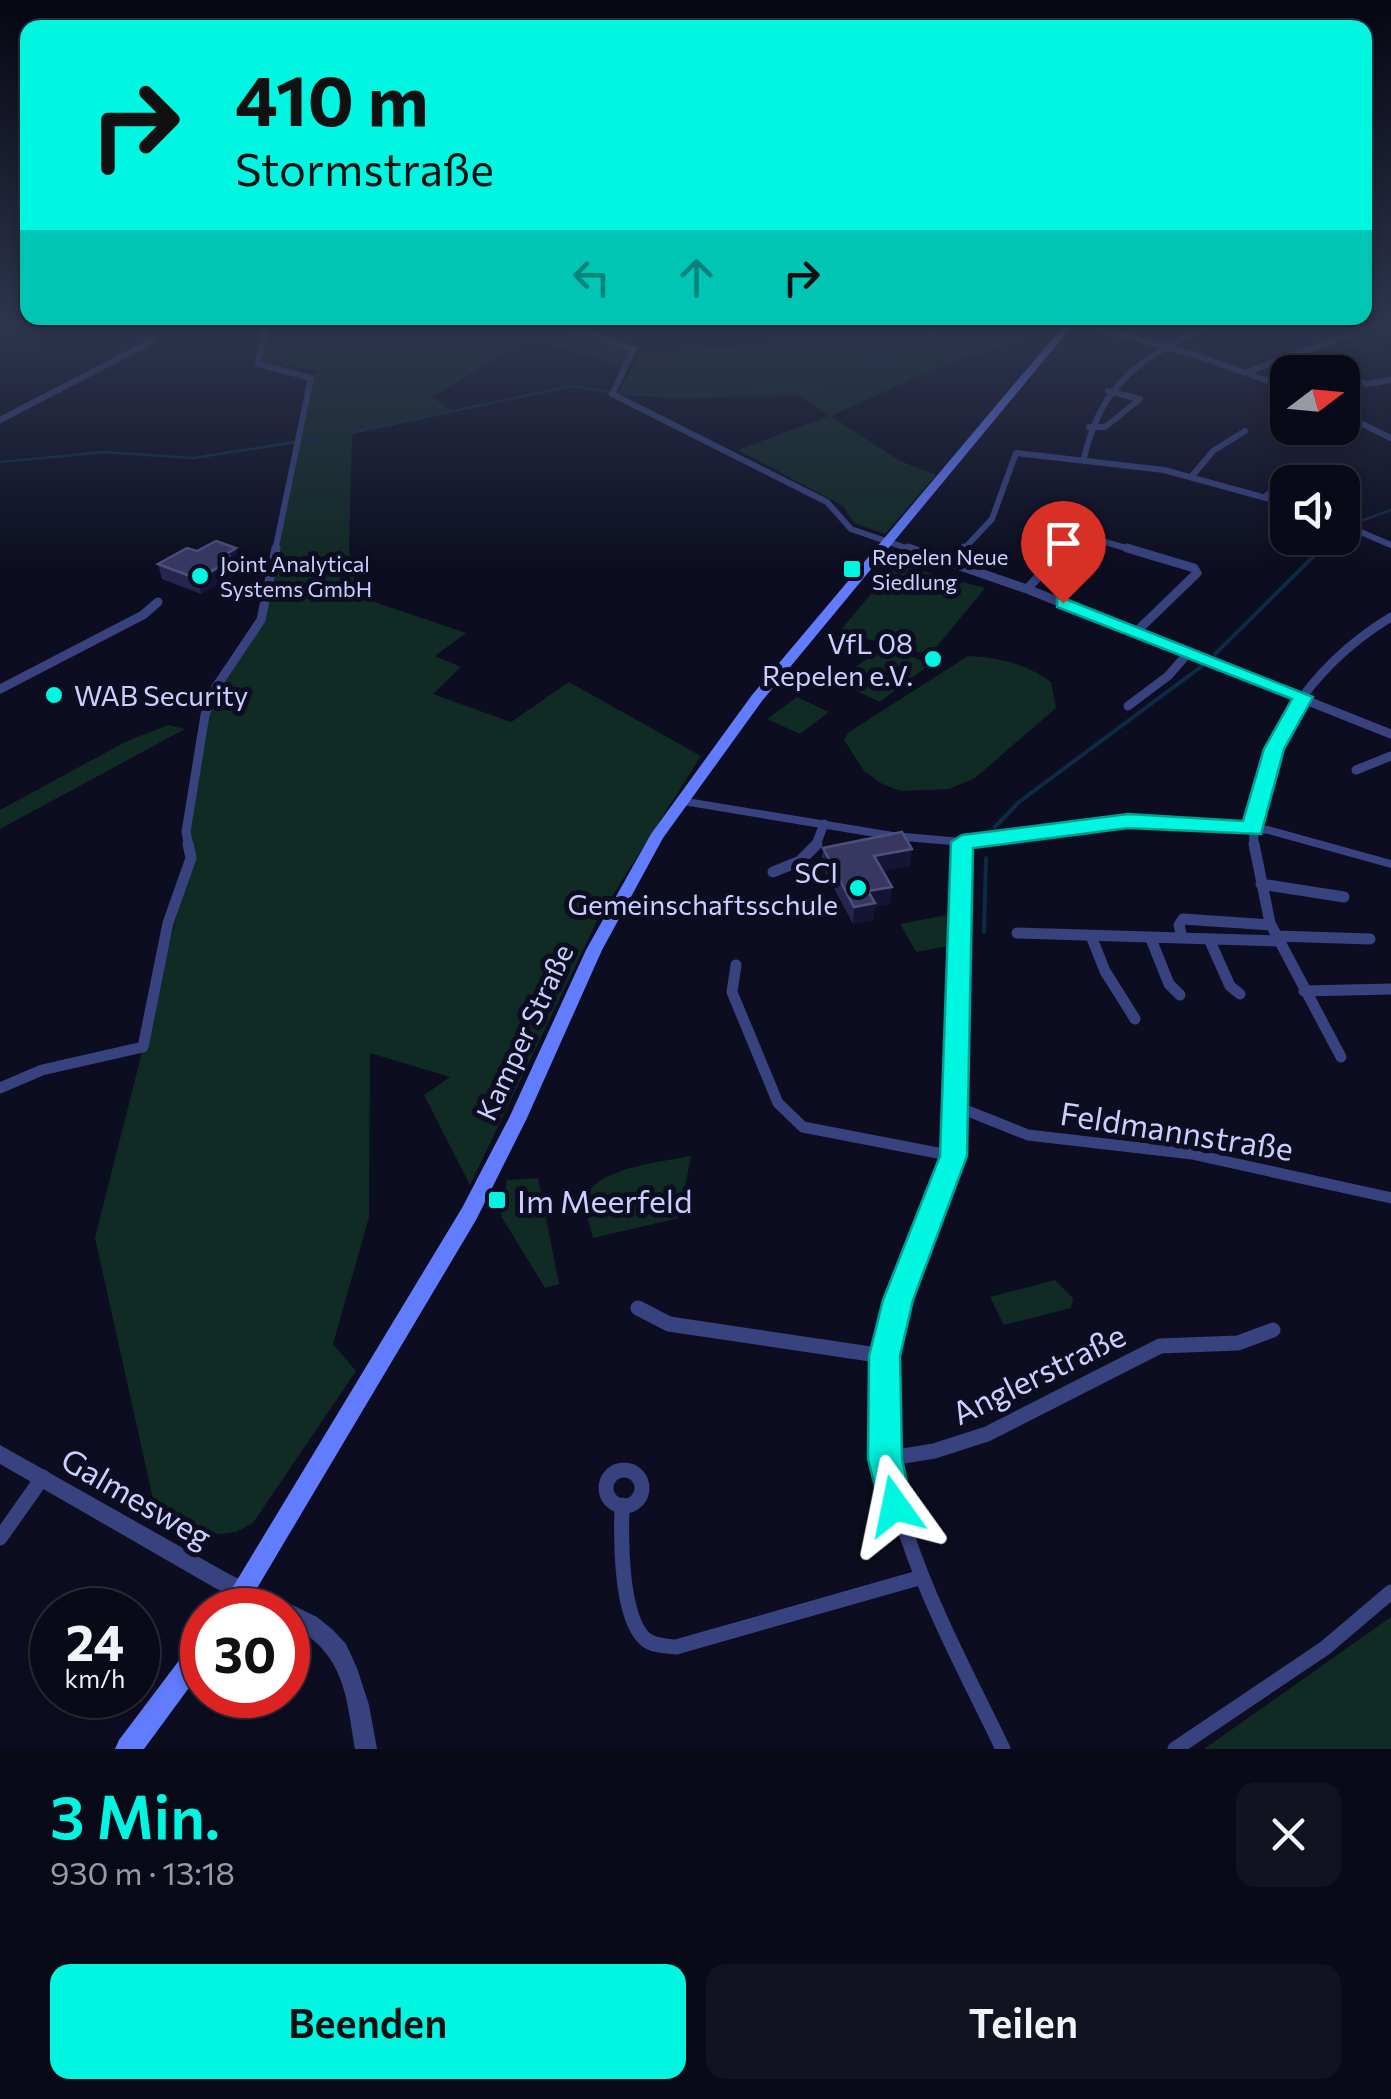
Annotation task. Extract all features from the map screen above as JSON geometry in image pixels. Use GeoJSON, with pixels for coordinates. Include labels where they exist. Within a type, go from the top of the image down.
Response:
{"type":"FeatureCollection","features":[{"type":"Feature","properties":{"kind":"main road","name":"Kamper Straße"},"geometry":{"type":"LineString","coordinates":[[246,1588],[469,1214],[502,1152],[594,950],[656,837],[757,698],[1001,407]]}},
{"type":"Feature","properties":{"kind":"main road"},"geometry":{"type":"LineString","coordinates":[[128,1749],[180,1680]]}},
{"type":"Feature","properties":{"kind":"street"},"geometry":{"type":"LineString","coordinates":[[0,420],[26,407]]}},
{"type":"Feature","properties":{"kind":"street"},"geometry":{"type":"LineString","coordinates":[[0,1088],[42,1070],[143,1046],[168,923],[191,858],[186,832],[205,715],[216,687],[261,620],[306,407]]}},
{"type":"Feature","properties":{"kind":"street"},"geometry":{"type":"LineString","coordinates":[[637,407],[827,502],[851,530],[1026,589],[1391,734]]}},
{"type":"Feature","properties":{"kind":"street"},"geometry":{"type":"LineString","coordinates":[[1084,458],[1089,427],[1099,407]]}},
{"type":"Feature","properties":{"kind":"street"},"geometry":{"type":"LineString","coordinates":[[1089,427],[1105,427],[1130,407]]}},
{"type":"Feature","properties":{"kind":"street"},"geometry":{"type":"LineString","coordinates":[[1360,423],[1391,438]]}},
{"type":"Feature","properties":{"kind":"street"},"geometry":{"type":"LineString","coordinates":[[1192,476],[1213,451],[1245,431]]}},
{"type":"Feature","properties":{"kind":"street"},"geometry":{"type":"LineString","coordinates":[[952,562],[992,519],[1005,489],[1011,458],[1020,452],[1192,476],[1270,497]]}},
{"type":"Feature","properties":{"kind":"street"},"geometry":{"type":"LineString","coordinates":[[1266,496],[1270,493]]}},
{"type":"Feature","properties":{"kind":"street"},"geometry":{"type":"LineString","coordinates":[[1360,532],[1391,546]]}},
{"type":"Feature","properties":{"kind":"street"},"geometry":{"type":"LineString","coordinates":[[1026,589],[1078,534],[1194,568],[1196,573],[1136,631]]}},
{"type":"Feature","properties":{"kind":"street"},"geometry":{"type":"LineString","coordinates":[[0,689],[143,615],[158,602]]}},
{"type":"Feature","properties":{"kind":"street"},"geometry":{"type":"LineString","coordinates":[[1341,1057],[1336,1041],[1304,991],[1275,934],[1261,884],[1254,816],[1274,749],[1304,697],[1348,648],[1391,617]]}},
{"type":"Feature","properties":{"kind":"street"},"geometry":{"type":"LineString","coordinates":[[1128,706],[1168,676],[1189,652]]}},
{"type":"Feature","properties":{"kind":"street"},"geometry":{"type":"LineString","coordinates":[[1356,770],[1391,756]]}},
{"type":"Feature","properties":{"kind":"street"},"geometry":{"type":"LineString","coordinates":[[680,801],[962,842],[1128,821],[1254,829],[1391,864]]}},
{"type":"Feature","properties":{"kind":"street"},"geometry":{"type":"LineString","coordinates":[[773,872],[809,856],[817,848],[824,824]]}},
{"type":"Feature","properties":{"kind":"street"},"geometry":{"type":"LineString","coordinates":[[962,842],[954,1156],[898,1300],[884,1356],[885,1459],[895,1506],[922,1577],[1002,1749]]}},
{"type":"Feature","properties":{"kind":"street"},"geometry":{"type":"LineString","coordinates":[[1261,884],[1344,896]]}},
{"type":"Feature","properties":{"kind":"street"},"geometry":{"type":"LineString","coordinates":[[1182,938],[1178,925],[1182,918],[1275,934],[1370,939]]}},
{"type":"Feature","properties":{"kind":"street"},"geometry":{"type":"LineString","coordinates":[[1017,933],[1208,939],[1275,934]]}},
{"type":"Feature","properties":{"kind":"street"},"geometry":{"type":"LineString","coordinates":[[1091,936],[1107,982],[1122,996],[1135,1020]]}},
{"type":"Feature","properties":{"kind":"street"},"geometry":{"type":"LineString","coordinates":[[1151,938],[1169,984],[1180,995]]}},
{"type":"Feature","properties":{"kind":"street"},"geometry":{"type":"LineString","coordinates":[[1208,939],[1230,986],[1240,994]]}},
{"type":"Feature","properties":{"kind":"street"},"geometry":{"type":"LineString","coordinates":[[736,964],[732,992],[785,1113],[802,1127],[820,1133],[954,1156]]}},
{"type":"Feature","properties":{"kind":"street"},"geometry":{"type":"LineString","coordinates":[[1304,991],[1391,989]]}},
{"type":"Feature","properties":{"kind":"street","name":"Feldmannstraße"},"geometry":{"type":"LineString","coordinates":[[958,1107],[1028,1135],[1192,1154],[1391,1198]]}},
{"type":"Feature","properties":{"kind":"street"},"geometry":{"type":"LineString","coordinates":[[638,1308],[668,1324],[884,1356]]}},
{"type":"Feature","properties":{"kind":"street","name":"Anglerstraße"},"geometry":{"type":"LineString","coordinates":[[885,1459],[934,1451],[986,1434],[1160,1346],[1238,1343],[1273,1330]]}},
{"type":"Feature","properties":{"kind":"street","name":"Galmesweg"},"geometry":{"type":"LineString","coordinates":[[0,1454],[218,1588]]}},
{"type":"Feature","properties":{"kind":"street"},"geometry":{"type":"LineString","coordinates":[[0,1538],[43,1477]]}},
{"type":"Feature","properties":{"kind":"street"},"geometry":{"type":"LineString","coordinates":[[622,1505],[619,1536],[635,1620],[644,1638],[661,1646],[676,1647],[922,1577]]}},
{"type":"Feature","properties":{"kind":"street"},"geometry":{"type":"LineString","coordinates":[[1175,1749],[1325,1648],[1391,1592]]}},
{"type":"Feature","properties":{"kind":"street"},"geometry":{"type":"LineString","coordinates":[[310,1626],[348,1662],[366,1749]]}},
{"type":"Feature","properties":{"kind":"green space"},"geometry":{"type":"Polygon","coordinates":[[[305,407],[446,407],[454,412],[352,434],[349,548],[357,596],[466,633],[435,656],[461,667],[433,694],[511,722],[569,682],[701,756],[599,917],[470,1185],[424,1095],[450,1077],[370,1053],[369,1217],[333,1344],[356,1371],[253,1523],[236,1532],[218,1534],[155,1508],[95,1238],[191,858],[186,832],[193,774],[216,687],[261,620],[305,407]]]}},
{"type":"Feature","properties":{"kind":"green space"},"geometry":{"type":"Polygon","coordinates":[[[815,407],[852,407],[831,416],[900,461],[936,475],[885,534],[854,523],[843,506],[738,450],[829,416],[815,407]]]}},
{"type":"Feature","properties":{"kind":"green space"},"geometry":{"type":"Polygon","coordinates":[[[896,564],[985,588],[930,655],[839,632],[896,564]]]}},
{"type":"Feature","properties":{"kind":"green space"},"geometry":{"type":"Polygon","coordinates":[[[886,646],[930,664],[880,702],[835,681],[886,646]]]}},
{"type":"Feature","properties":{"kind":"green space"},"geometry":{"type":"Polygon","coordinates":[[[968,656],[991,658],[1031,670],[1051,682],[1056,708],[975,778],[949,789],[901,791],[864,771],[844,740],[849,732],[968,656]]]}},
{"type":"Feature","properties":{"kind":"green space"},"geometry":{"type":"Polygon","coordinates":[[[797,697],[829,712],[800,734],[767,719],[797,697]]]}},
{"type":"Feature","properties":{"kind":"green space"},"geometry":{"type":"Polygon","coordinates":[[[168,725],[185,729],[0,829],[0,810],[125,742],[168,725]]]}},
{"type":"Feature","properties":{"kind":"green space"},"geometry":{"type":"Polygon","coordinates":[[[946,915],[949,946],[916,952],[900,924],[946,915]]]}},
{"type":"Feature","properties":{"kind":"green space"},"geometry":{"type":"Polygon","coordinates":[[[691,1156],[679,1218],[593,1238],[585,1207],[588,1194],[597,1183],[627,1169],[691,1156]]]}},
{"type":"Feature","properties":{"kind":"green space"},"geometry":{"type":"Polygon","coordinates":[[[538,1178],[559,1284],[545,1288],[501,1216],[507,1180],[538,1178]]]}},
{"type":"Feature","properties":{"kind":"green space"},"geometry":{"type":"Polygon","coordinates":[[[1055,1280],[1073,1298],[1071,1308],[1004,1325],[990,1297],[1055,1280]]]}},
{"type":"Feature","properties":{"kind":"green space"},"geometry":{"type":"Polygon","coordinates":[[[1391,1617],[1391,1749],[1204,1749],[1391,1617]]]}},
{"type":"Feature","properties":{"kind":"building"},"geometry":{"type":"Polygon","coordinates":[[[216,541],[236,548],[225,555],[234,558],[198,579],[158,564],[187,548],[197,551],[216,541]]]}},
{"type":"Feature","properties":{"kind":"building"},"geometry":{"type":"Polygon","coordinates":[[[902,832],[912,849],[874,856],[892,887],[868,891],[875,903],[854,907],[823,848],[902,832]]]}},
{"type":"Feature","properties":{"kind":"waterway"},"geometry":{"type":"LineString","coordinates":[[350,433],[474,407]]}},
{"type":"Feature","properties":{"kind":"waterway"},"geometry":{"type":"LineString","coordinates":[[0,462],[105,452],[193,458],[321,438]]}},
{"type":"Feature","properties":{"kind":"waterway"},"geometry":{"type":"LineString","coordinates":[[1360,521],[1391,510]]}},
{"type":"Feature","properties":{"kind":"waterway"},"geometry":{"type":"LineString","coordinates":[[1215,654],[1315,555]]}},
{"type":"Feature","properties":{"kind":"waterway"},"geometry":{"type":"LineString","coordinates":[[995,827],[1019,802],[1202,666]]}},
{"type":"Feature","properties":{"kind":"waterway"},"geometry":{"type":"LineString","coordinates":[[984,932],[986,858]]}},
{"type":"Feature","properties":{"kind":"place","name":"Repelen Neue Siedlung"},"geometry":{"type":"Point","coordinates":[852,569]}},
{"type":"Feature","properties":{"kind":"place","name":"Joint Analytical Systems GmbH"},"geometry":{"type":"Point","coordinates":[200,576]}},
{"type":"Feature","properties":{"kind":"place","name":"VfL 08 Repelen e.V."},"geometry":{"type":"Point","coordinates":[933,659]}},
{"type":"Feature","properties":{"kind":"place","name":"WAB Security"},"geometry":{"type":"Point","coordinates":[54,695]}},
{"type":"Feature","properties":{"kind":"place","name":"SCI Gemeinschaftsschule"},"geometry":{"type":"Point","coordinates":[858,888]}},
{"type":"Feature","properties":{"kind":"place","name":"Im Meerfeld"},"geometry":{"type":"Point","coordinates":[497,1200]}},
{"type":"Feature","properties":{"kind":"route"},"geometry":{"type":"LineString","coordinates":[[895,1506],[882,1420],[884,1356],[898,1300],[954,1156],[962,842],[1128,821],[1254,829],[1266,770],[1282,730],[1304,697],[1063,603]]}}]}
